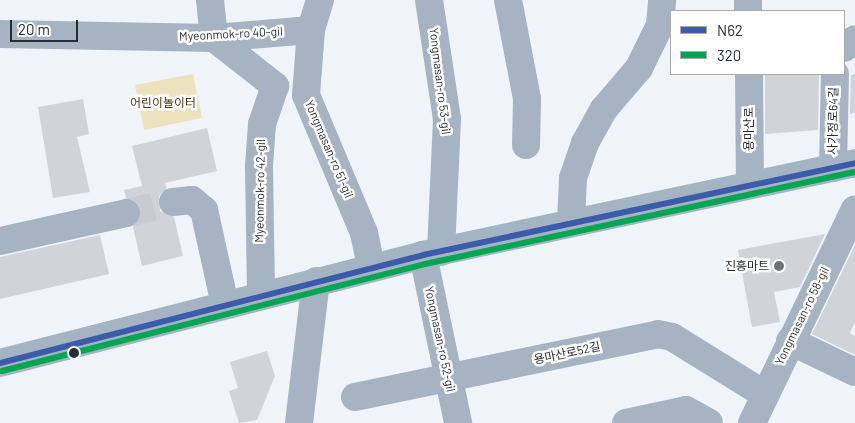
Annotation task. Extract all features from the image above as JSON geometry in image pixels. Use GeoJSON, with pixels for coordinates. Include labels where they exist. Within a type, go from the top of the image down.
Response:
{"type":"FeatureCollection","features":[{"type":"Feature","properties":{"kind":"main road"},"geometry":{"type":"LineString","coordinates":[[0,363],[371,267],[571,222],[844,166]]}},
{"type":"Feature","properties":{"kind":"street"},"geometry":{"type":"LineString","coordinates":[[210,0],[214,38]]}},
{"type":"Feature","properties":{"kind":"street","name":"Yongmasan-ro 51-gil"},"geometry":{"type":"LineString","coordinates":[[320,0],[312,30],[306,94],[364,233],[371,267]]}},
{"type":"Feature","properties":{"kind":"street","name":"Yongmasan-ro 53-gil"},"geometry":{"type":"LineString","coordinates":[[429,0],[447,119],[432,253]]}},
{"type":"Feature","properties":{"kind":"street"},"geometry":{"type":"LineString","coordinates":[[508,0],[527,99],[526,145]]}},
{"type":"Feature","properties":{"kind":"street"},"geometry":{"type":"LineString","coordinates":[[571,222],[574,178],[584,143],[604,108],[639,68],[660,25],[662,0]]}},
{"type":"Feature","properties":{"kind":"street","name":"Myeonmok-ro 40-gil"},"geometry":{"type":"LineString","coordinates":[[0,34],[214,38],[312,30]]}},
{"type":"Feature","properties":{"kind":"street","name":"Myeonmok-ro 42-gil"},"geometry":{"type":"LineString","coordinates":[[214,38],[275,86],[262,124],[260,157],[261,295]]}},
{"type":"Feature","properties":{"kind":"street","name":"용마산로"},"geometry":{"type":"LineString","coordinates":[[749,75],[750,185]]}},
{"type":"Feature","properties":{"kind":"street","name":"사가정로64길"},"geometry":{"type":"LineString","coordinates":[[835,75],[844,166]]}},
{"type":"Feature","properties":{"kind":"street"},"geometry":{"type":"LineString","coordinates":[[173,202],[192,200],[204,210],[225,305]]}},
{"type":"Feature","properties":{"kind":"street","name":"Yongmasan-ro 58-gil"},"geometry":{"type":"LineString","coordinates":[[752,423],[764,394],[855,209]]}},
{"type":"Feature","properties":{"kind":"street"},"geometry":{"type":"LineString","coordinates":[[0,241],[126,213]]}},
{"type":"Feature","properties":{"kind":"street","name":"Yongmasan-ro 52-gil"},"geometry":{"type":"LineString","coordinates":[[432,253],[448,378],[458,423]]}},
{"type":"Feature","properties":{"kind":"street"},"geometry":{"type":"LineString","coordinates":[[299,423],[316,281]]}},
{"type":"Feature","properties":{"kind":"street","name":"용마산로52길"},"geometry":{"type":"LineString","coordinates":[[355,396],[665,334],[764,394]]}},
{"type":"Feature","properties":{"kind":"street"},"geometry":{"type":"LineString","coordinates":[[790,341],[855,372]]}},
{"type":"Feature","properties":{"kind":"street"},"geometry":{"type":"LineString","coordinates":[[626,423],[686,410],[708,423]]}},
{"type":"Feature","properties":{"kind":"green space","name":"어린이놀이터"},"geometry":{"type":"Polygon","coordinates":[[[193,74],[202,118],[144,130],[135,85],[193,74]]]}},
{"type":"Feature","properties":{"kind":"building"},"geometry":{"type":"Polygon","coordinates":[[[855,74],[855,113],[850,114],[851,75],[855,74]]]}},
{"type":"Feature","properties":{"kind":"building"},"geometry":{"type":"Polygon","coordinates":[[[765,75],[819,75],[818,130],[765,134],[765,75]]]}},
{"type":"Feature","properties":{"kind":"building"},"geometry":{"type":"Polygon","coordinates":[[[83,99],[89,134],[77,137],[90,192],[53,198],[38,107],[83,99]]]}},
{"type":"Feature","properties":{"kind":"building"},"geometry":{"type":"Polygon","coordinates":[[[207,128],[217,171],[165,183],[167,188],[159,196],[160,211],[174,217],[183,256],[142,266],[133,227],[141,218],[141,209],[137,202],[126,198],[124,190],[142,186],[132,146],[207,128]]]}},
{"type":"Feature","properties":{"kind":"building"},"geometry":{"type":"Polygon","coordinates":[[[825,234],[800,287],[774,292],[780,322],[752,327],[738,250],[825,234]]]}},
{"type":"Feature","properties":{"kind":"building"},"geometry":{"type":"Polygon","coordinates":[[[100,235],[109,274],[0,299],[0,257],[100,235]]]}},
{"type":"Feature","properties":{"kind":"building"},"geometry":{"type":"Polygon","coordinates":[[[855,245],[855,322],[850,333],[855,336],[855,355],[812,334],[855,245]]]}},
{"type":"Feature","properties":{"kind":"building"},"geometry":{"type":"Polygon","coordinates":[[[267,351],[275,376],[257,420],[239,423],[229,391],[238,388],[230,362],[267,351]]]}},
{"type":"Feature","properties":{"kind":"tunnel"},"geometry":{"type":"LineString","coordinates":[[126,213],[173,202]]}},
{"type":"Feature","properties":{"kind":"transit line","name":"N62"},"geometry":{"type":"LineString","coordinates":[[0,363],[423,255],[855,163]]}},
{"type":"Feature","properties":{"kind":"transit line","name":"320"},"geometry":{"type":"LineString","coordinates":[[2,371],[425,264],[855,172]]}},
{"type":"Feature","properties":{"kind":"place","name":"진흥마트"},"geometry":{"type":"Point","coordinates":[779,266]}}]}
